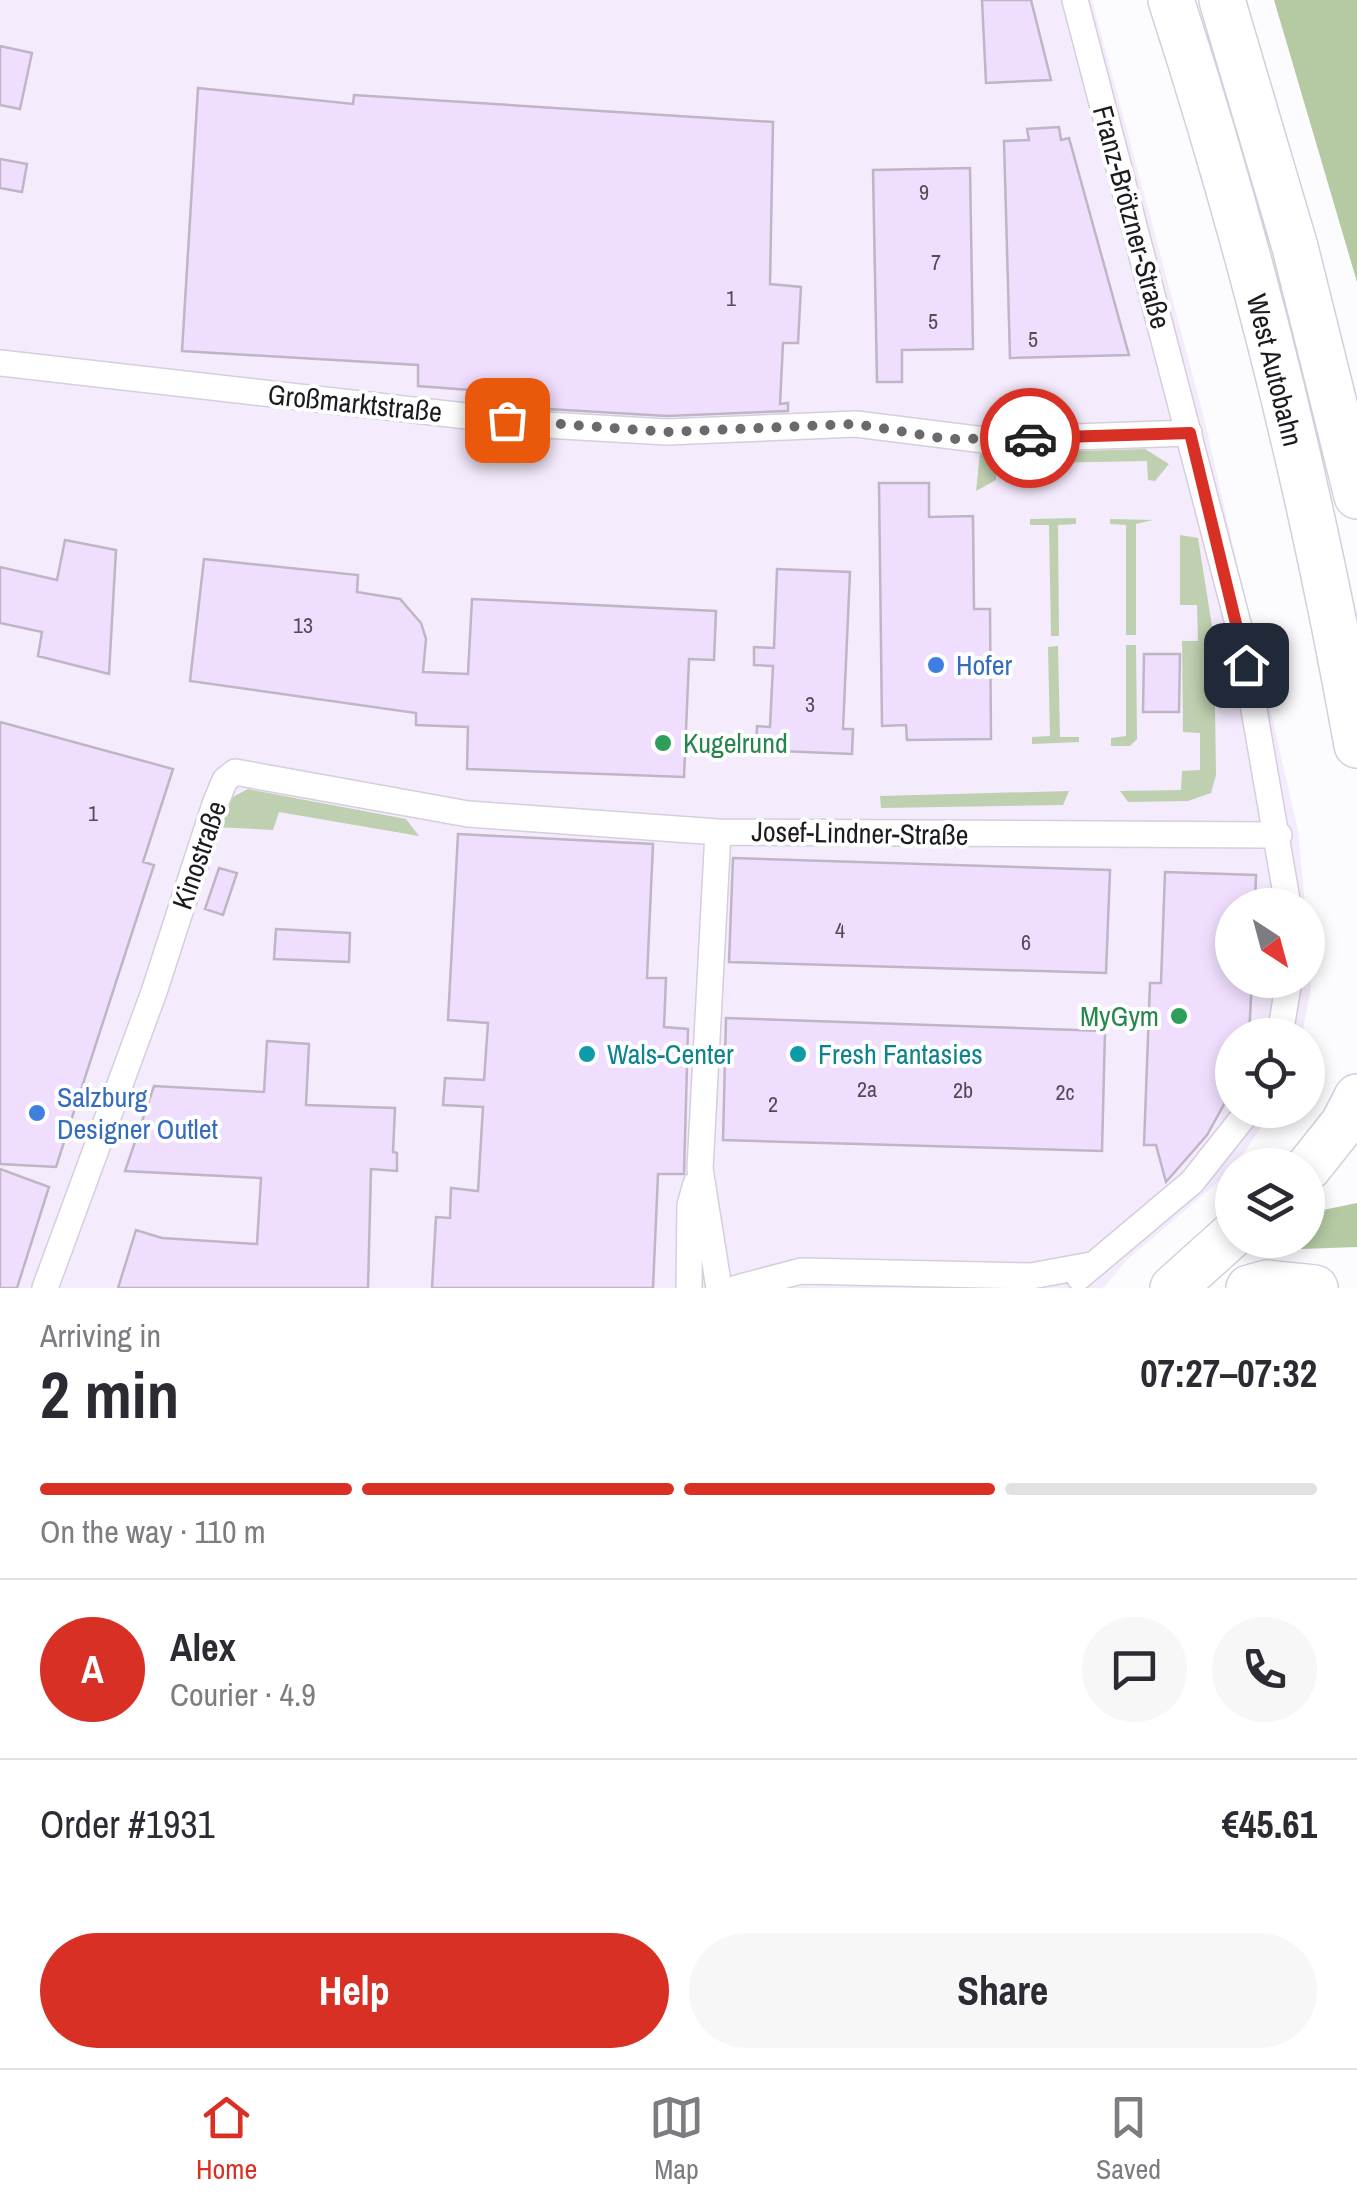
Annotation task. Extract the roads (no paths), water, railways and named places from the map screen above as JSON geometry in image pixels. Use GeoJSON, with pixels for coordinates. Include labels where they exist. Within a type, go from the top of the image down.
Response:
{"type":"FeatureCollection","features":[{"type":"Feature","properties":{"kind":"highway","name":"West Autobahn"},"geometry":{"type":"LineString","coordinates":[[1171,0],[1224,171],[1288,419],[1334,618],[1357,745]]}},
{"type":"Feature","properties":{"kind":"highway","name":"West Autobahn"},"geometry":{"type":"LineString","coordinates":[[1222,0],[1295,246],[1357,496]]}},
{"type":"Feature","properties":{"kind":"highway"},"geometry":{"type":"LineString","coordinates":[[1324,1148],[1357,1097]]}},
{"type":"Feature","properties":{"kind":"highway"},"geometry":{"type":"LineString","coordinates":[[1173,1288],[1215,1250]]}},
{"type":"Feature","properties":{"kind":"highway"},"geometry":{"type":"LineString","coordinates":[[1248,1288],[1267,1283],[1315,1288]]}},
{"type":"Feature","properties":{"kind":"street","name":"Franz-Brötzner-Straße"},"geometry":{"type":"LineString","coordinates":[[1075,0],[1240,634],[1286,888]]}},
{"type":"Feature","properties":{"kind":"street","name":"Großmarktstraße"},"geometry":{"type":"LineString","coordinates":[[0,363],[546,425],[666,432],[856,424],[984,440],[1190,433]]}},
{"type":"Feature","properties":{"kind":"street","name":"Kinostraße"},"geometry":{"type":"LineString","coordinates":[[45,1288],[154,992],[215,804],[225,780],[235,772],[468,814],[718,832]]}},
{"type":"Feature","properties":{"kind":"street","name":"Josef-Lindner-Straße"},"geometry":{"type":"LineString","coordinates":[[700,1169],[718,832],[1279,835]]}},
{"type":"Feature","properties":{"kind":"street"},"geometry":{"type":"LineString","coordinates":[[1066,1288],[1192,1182],[1235,1128]]}},
{"type":"Feature","properties":{"kind":"street"},"geometry":{"type":"LineString","coordinates":[[689,1288],[690,1205],[700,1169]]}},
{"type":"Feature","properties":{"kind":"street"},"geometry":{"type":"LineString","coordinates":[[700,1169],[719,1288]]}},
{"type":"Feature","properties":{"kind":"street"},"geometry":{"type":"LineString","coordinates":[[738,1288],[801,1271],[1031,1276],[1091,1265]]}},
{"type":"Feature","properties":{"kind":"place","name":"Hofer"},"geometry":{"type":"Point","coordinates":[936,665]}},
{"type":"Feature","properties":{"kind":"place","name":"Kugelrund"},"geometry":{"type":"Point","coordinates":[663,743]}},
{"type":"Feature","properties":{"kind":"place","name":"MyGym"},"geometry":{"type":"Point","coordinates":[1179,1016]}},
{"type":"Feature","properties":{"kind":"place","name":"Wals-Center"},"geometry":{"type":"Point","coordinates":[587,1054]}},
{"type":"Feature","properties":{"kind":"place","name":"Fresh Fantasies"},"geometry":{"type":"Point","coordinates":[798,1054]}},
{"type":"Feature","properties":{"kind":"place","name":"Salzburg Designer Outlet"},"geometry":{"type":"Point","coordinates":[37,1113]}}]}
